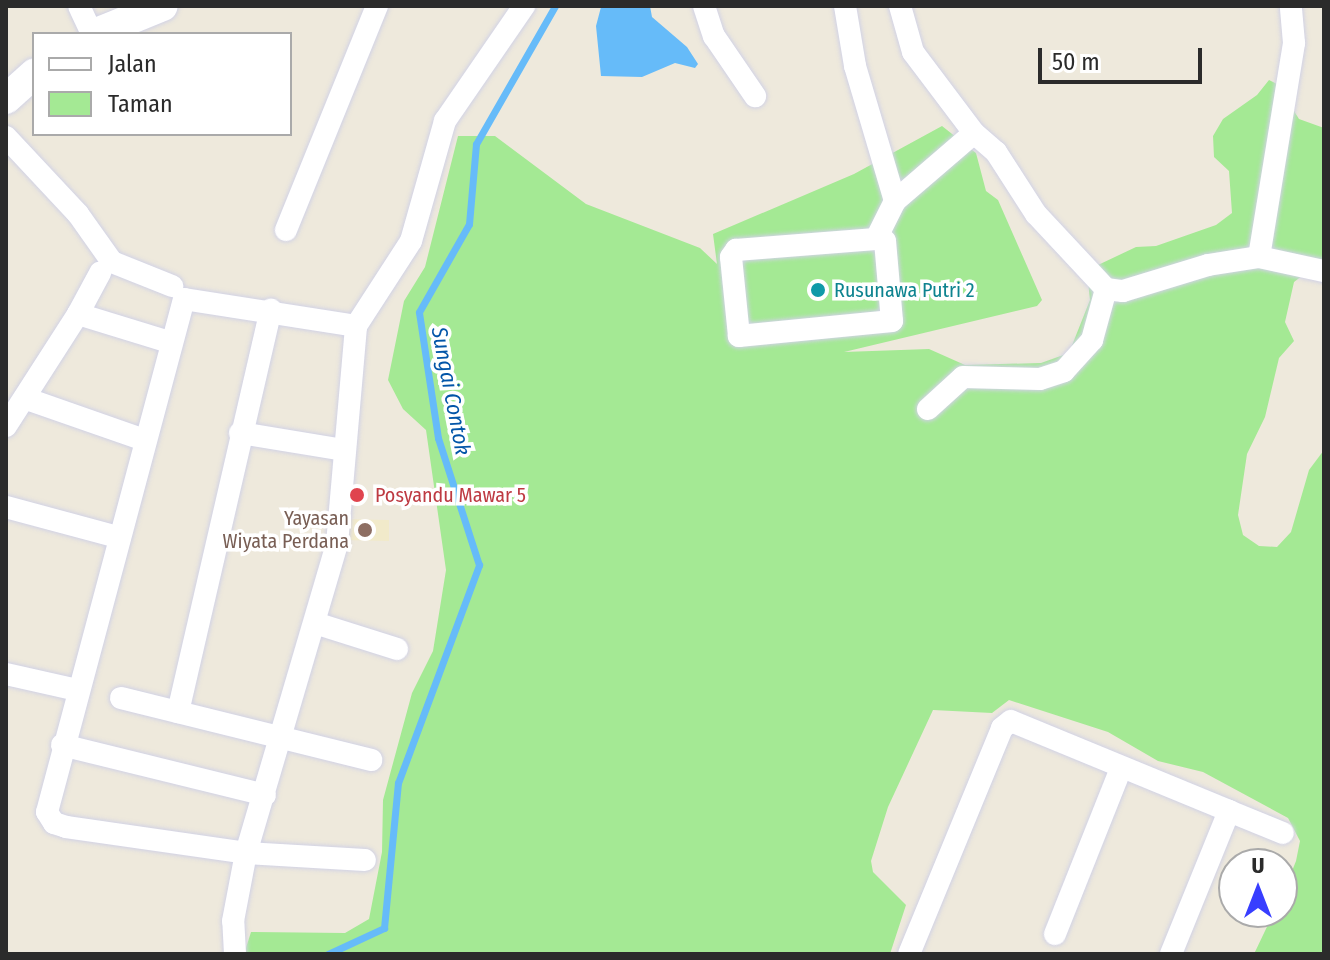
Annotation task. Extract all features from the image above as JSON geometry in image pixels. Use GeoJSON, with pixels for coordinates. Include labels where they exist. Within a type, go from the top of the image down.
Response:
{"type":"FeatureCollection","features":[{"type":"Feature","properties":{"kind":"main road"},"geometry":{"type":"LineString","coordinates":[[98,32],[163,6]]}},
{"type":"Feature","properties":{"kind":"main road"},"geometry":{"type":"LineString","coordinates":[[6,99],[32,76]]}},
{"type":"Feature","properties":{"kind":"street"},"geometry":{"type":"LineString","coordinates":[[79,6],[92,32]]}},
{"type":"Feature","properties":{"kind":"street"},"geometry":{"type":"LineString","coordinates":[[286,230],[377,6]]}},
{"type":"Feature","properties":{"kind":"street"},"geometry":{"type":"LineString","coordinates":[[235,954],[233,921],[246,853],[282,740],[337,544],[356,326],[411,241],[445,121],[524,6]]}},
{"type":"Feature","properties":{"kind":"street"},"geometry":{"type":"LineString","coordinates":[[704,6],[714,36],[755,96]]}},
{"type":"Feature","properties":{"kind":"street"},"geometry":{"type":"LineString","coordinates":[[845,6],[855,66],[895,201]]}},
{"type":"Feature","properties":{"kind":"street"},"geometry":{"type":"LineString","coordinates":[[900,6],[913,52],[974,133],[996,152],[1036,214],[1106,289],[1123,291],[1208,265],[1259,257],[1324,271]]}},
{"type":"Feature","properties":{"kind":"street"},"geometry":{"type":"LineString","coordinates":[[1259,257],[1293,56],[1291,6]]}},
{"type":"Feature","properties":{"kind":"street"},"geometry":{"type":"LineString","coordinates":[[876,239],[895,201],[974,133]]}},
{"type":"Feature","properties":{"kind":"street"},"geometry":{"type":"LineString","coordinates":[[6,137],[78,214],[112,262],[172,286]]}},
{"type":"Feature","properties":{"kind":"street"},"geometry":{"type":"LineString","coordinates":[[876,239],[885,244],[892,321],[739,336],[732,253],[876,239]]}},
{"type":"Feature","properties":{"kind":"street"},"geometry":{"type":"LineString","coordinates":[[6,426],[27,399],[100,273]]}},
{"type":"Feature","properties":{"kind":"street"},"geometry":{"type":"LineString","coordinates":[[928,409],[963,377],[1040,379],[1064,371],[1092,340],[1106,289]]}},
{"type":"Feature","properties":{"kind":"street"},"geometry":{"type":"LineString","coordinates":[[356,326],[189,296],[181,306],[48,803],[54,823],[246,853],[365,860]]}},
{"type":"Feature","properties":{"kind":"street"},"geometry":{"type":"LineString","coordinates":[[178,712],[240,433],[271,310]]}},
{"type":"Feature","properties":{"kind":"street"},"geometry":{"type":"LineString","coordinates":[[78,314],[172,343]]}},
{"type":"Feature","properties":{"kind":"street"},"geometry":{"type":"LineString","coordinates":[[27,399],[144,440]]}},
{"type":"Feature","properties":{"kind":"street"},"geometry":{"type":"LineString","coordinates":[[240,433],[344,450]]}},
{"type":"Feature","properties":{"kind":"street"},"geometry":{"type":"LineString","coordinates":[[6,508],[118,537]]}},
{"type":"Feature","properties":{"kind":"street"},"geometry":{"type":"LineString","coordinates":[[315,623],[397,649]]}},
{"type":"Feature","properties":{"kind":"street"},"geometry":{"type":"LineString","coordinates":[[6,674],[77,690]]}},
{"type":"Feature","properties":{"kind":"street"},"geometry":{"type":"LineString","coordinates":[[121,698],[371,760]]}},
{"type":"Feature","properties":{"kind":"street"},"geometry":{"type":"LineString","coordinates":[[909,954],[1002,728],[1019,722],[1121,768],[1283,833]]}},
{"type":"Feature","properties":{"kind":"street"},"geometry":{"type":"LineString","coordinates":[[62,745],[265,795]]}},
{"type":"Feature","properties":{"kind":"street"},"geometry":{"type":"LineString","coordinates":[[1055,934],[1121,768]]}},
{"type":"Feature","properties":{"kind":"street"},"geometry":{"type":"LineString","coordinates":[[1171,954],[1229,811]]}},
{"type":"Feature","properties":{"kind":"shaded area","name":"Yayasan Wiyata Perdana"},"geometry":{"type":"Polygon","coordinates":[[[342,519],[389,520],[389,541],[341,540],[342,519]]]}},
{"type":"Feature","properties":{"kind":"green space"},"geometry":{"type":"Polygon","coordinates":[[[1269,80],[1277,84],[1299,119],[1324,128],[1324,267],[1311,269],[1294,282],[1285,322],[1294,341],[1279,358],[1265,417],[1247,454],[1238,515],[1243,535],[1259,546],[1277,547],[1291,532],[1309,470],[1324,450],[1324,954],[1254,954],[1266,928],[1298,928],[1300,841],[1288,818],[1203,772],[1158,761],[1108,732],[1009,700],[992,713],[933,710],[888,807],[871,861],[873,872],[906,905],[890,954],[244,954],[251,932],[345,933],[369,919],[382,852],[383,800],[412,693],[433,651],[446,570],[426,430],[403,409],[388,380],[404,301],[425,267],[458,136],[495,136],[586,204],[700,248],[717,264],[713,234],[854,174],[942,126],[976,153],[986,191],[998,200],[1042,300],[1037,306],[844,352],[929,349],[965,365],[1041,363],[1069,353],[1090,300],[1088,281],[1098,265],[1136,247],[1156,246],[1216,225],[1232,213],[1229,171],[1214,157],[1213,136],[1223,119],[1257,95],[1269,80]]]}},
{"type":"Feature","properties":{"kind":"water"},"geometry":{"type":"Polygon","coordinates":[[[650,6],[652,17],[687,47],[698,64],[695,68],[675,63],[642,77],[601,76],[596,26],[601,7],[650,6]]]}},
{"type":"Feature","properties":{"kind":"waterway","name":"Sungai Contok"},"geometry":{"type":"LineString","coordinates":[[328,954],[384,928],[398,783],[479,565],[438,438],[419,312],[469,224],[476,144],[555,6]]}},
{"type":"Feature","properties":{"kind":"place","name":"Rusunawa Putri 2"},"geometry":{"type":"Point","coordinates":[818,290]}},
{"type":"Feature","properties":{"kind":"place","name":"Posyandu Mawar 5"},"geometry":{"type":"Point","coordinates":[357,495]}},
{"type":"Feature","properties":{"kind":"place","name":"Yayasan Wiyata Perdana"},"geometry":{"type":"Point","coordinates":[365,530]}}]}
